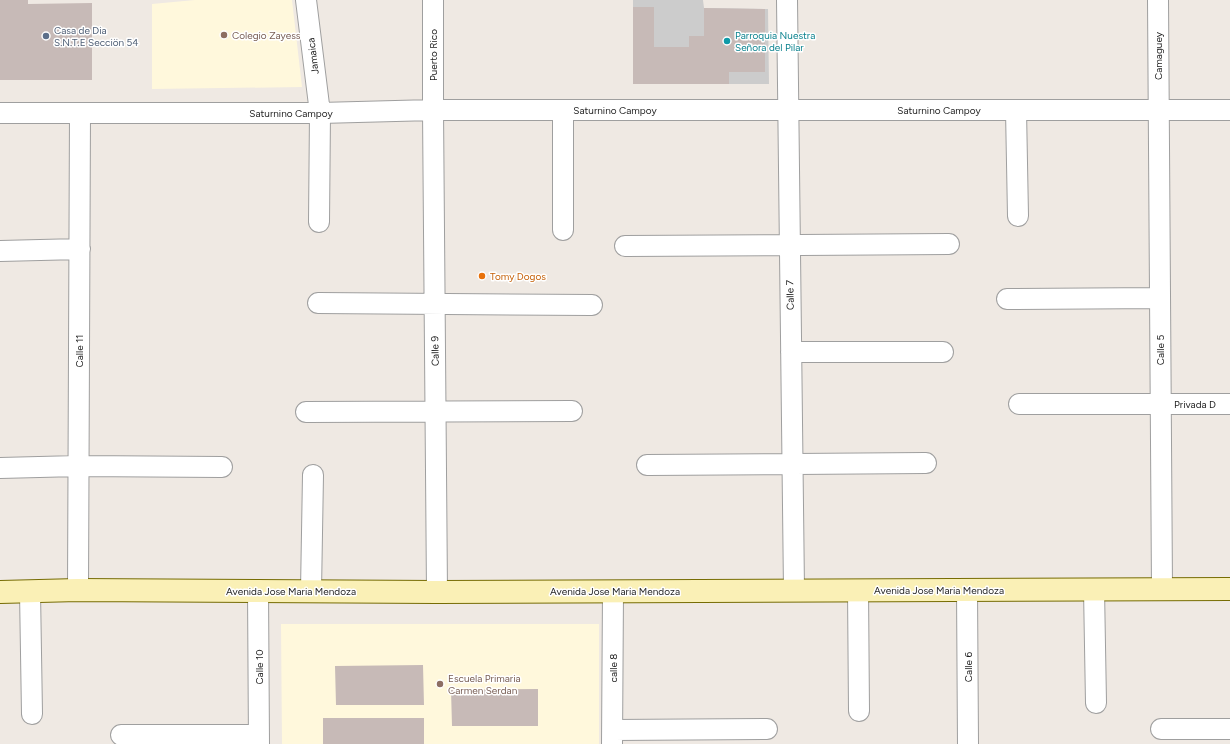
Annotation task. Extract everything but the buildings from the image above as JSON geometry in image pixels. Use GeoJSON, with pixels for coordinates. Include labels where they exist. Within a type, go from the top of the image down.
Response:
{"type":"FeatureCollection","features":[{"type":"Feature","properties":{"kind":"street","name":"Jamaica"},"geometry":{"type":"LineString","coordinates":[[306,0],[320,113],[319,222]]}},
{"type":"Feature","properties":{"kind":"street","name":"Puerto Rico"},"geometry":{"type":"LineString","coordinates":[[433,0],[433,110]]}},
{"type":"Feature","properties":{"kind":"street","name":"Calle 7"},"geometry":{"type":"LineString","coordinates":[[787,0],[794,590]]}},
{"type":"Feature","properties":{"kind":"street","name":"Camaguey"},"geometry":{"type":"LineString","coordinates":[[1158,0],[1158,111]]}},
{"type":"Feature","properties":{"kind":"street","name":"Saturnino Campoy"},"geometry":{"type":"LineString","coordinates":[[0,112],[320,113],[433,110],[1230,110]]}},
{"type":"Feature","properties":{"kind":"street","name":"Calle 9"},"geometry":{"type":"LineString","coordinates":[[433,110],[437,592]]}},
{"type":"Feature","properties":{"kind":"street"},"geometry":{"type":"LineString","coordinates":[[563,110],[563,230]]}},
{"type":"Feature","properties":{"kind":"street"},"geometry":{"type":"LineString","coordinates":[[1016,110],[1018,216]]}},
{"type":"Feature","properties":{"kind":"street","name":"Calle 5"},"geometry":{"type":"LineString","coordinates":[[1158,111],[1162,589]]}},
{"type":"Feature","properties":{"kind":"street","name":"Calle 11"},"geometry":{"type":"LineString","coordinates":[[78,590],[80,112]]}},
{"type":"Feature","properties":{"kind":"street"},"geometry":{"type":"LineString","coordinates":[[625,246],[949,244]]}},
{"type":"Feature","properties":{"kind":"street"},"geometry":{"type":"LineString","coordinates":[[0,251],[80,249]]}},
{"type":"Feature","properties":{"kind":"street"},"geometry":{"type":"LineString","coordinates":[[1007,299],[1160,298]]}},
{"type":"Feature","properties":{"kind":"street"},"geometry":{"type":"LineString","coordinates":[[318,303],[592,305]]}},
{"type":"Feature","properties":{"kind":"street"},"geometry":{"type":"LineString","coordinates":[[791,352],[943,352]]}},
{"type":"Feature","properties":{"kind":"street","name":"Privada D"},"geometry":{"type":"LineString","coordinates":[[1019,404],[1230,404]]}},
{"type":"Feature","properties":{"kind":"street"},"geometry":{"type":"LineString","coordinates":[[306,412],[572,411]]}},
{"type":"Feature","properties":{"kind":"street"},"geometry":{"type":"LineString","coordinates":[[648,465],[926,463]]}},
{"type":"Feature","properties":{"kind":"street"},"geometry":{"type":"LineString","coordinates":[[0,468],[78,466],[222,467]]}},
{"type":"Feature","properties":{"kind":"street"},"geometry":{"type":"LineString","coordinates":[[311,591],[313,475]]}},
{"type":"Feature","properties":{"kind":"street","name":"Avenida Jose Maria Mendoza"},"geometry":{"type":"LineString","coordinates":[[0,592],[78,590],[613,592],[967,589],[1230,589]]}},
{"type":"Feature","properties":{"kind":"street","name":"Calle 6"},"geometry":{"type":"LineString","coordinates":[[967,589],[968,744]]}},
{"type":"Feature","properties":{"kind":"street"},"geometry":{"type":"LineString","coordinates":[[1094,589],[1096,703]]}},
{"type":"Feature","properties":{"kind":"street","name":"Calle 10"},"geometry":{"type":"LineString","coordinates":[[258,590],[259,740]]}},
{"type":"Feature","properties":{"kind":"street"},"geometry":{"type":"LineString","coordinates":[[858,590],[859,711]]}},
{"type":"Feature","properties":{"kind":"street"},"geometry":{"type":"LineString","coordinates":[[30,592],[32,714]]}},
{"type":"Feature","properties":{"kind":"street","name":"calle 8"},"geometry":{"type":"LineString","coordinates":[[612,737],[613,592]]}},
{"type":"Feature","properties":{"kind":"street"},"geometry":{"type":"LineString","coordinates":[[612,737],[767,729]]}},
{"type":"Feature","properties":{"kind":"street"},"geometry":{"type":"LineString","coordinates":[[1161,729],[1230,729]]}},
{"type":"Feature","properties":{"kind":"street"},"geometry":{"type":"LineString","coordinates":[[121,735],[259,740]]}},
{"type":"Feature","properties":{"kind":"shaded area","name":"Colegio Zayess"},"geometry":{"type":"Polygon","coordinates":[[[195,0],[292,0],[302,87],[152,89],[152,4],[195,0]]]}},
{"type":"Feature","properties":{"kind":"shaded area","name":"Parroquia Nuestra Señora del Pilar"},"geometry":{"type":"Polygon","coordinates":[[[633,0],[703,0],[704,8],[768,9],[769,84],[633,84],[633,0]]]}},
{"type":"Feature","properties":{"kind":"shaded area","name":"Escuela Primaria Carmen Serdan"},"geometry":{"type":"Polygon","coordinates":[[[281,624],[599,624],[599,744],[282,744],[281,624]]]}},
{"type":"Feature","properties":{"kind":"place","name":"Colegio Zayess"},"geometry":{"type":"Point","coordinates":[224,35]}},
{"type":"Feature","properties":{"kind":"place","name":"Casa de Dia S.N.T.E Secciön 54"},"geometry":{"type":"Point","coordinates":[46,36]}},
{"type":"Feature","properties":{"kind":"place","name":"Parroquia Nuestra Señora del Pilar"},"geometry":{"type":"Point","coordinates":[727,41]}},
{"type":"Feature","properties":{"kind":"place","name":"Tomy Dogos"},"geometry":{"type":"Point","coordinates":[482,276]}},
{"type":"Feature","properties":{"kind":"place","name":"Escuela Primaria Carmen Serdan"},"geometry":{"type":"Point","coordinates":[440,684]}}]}
